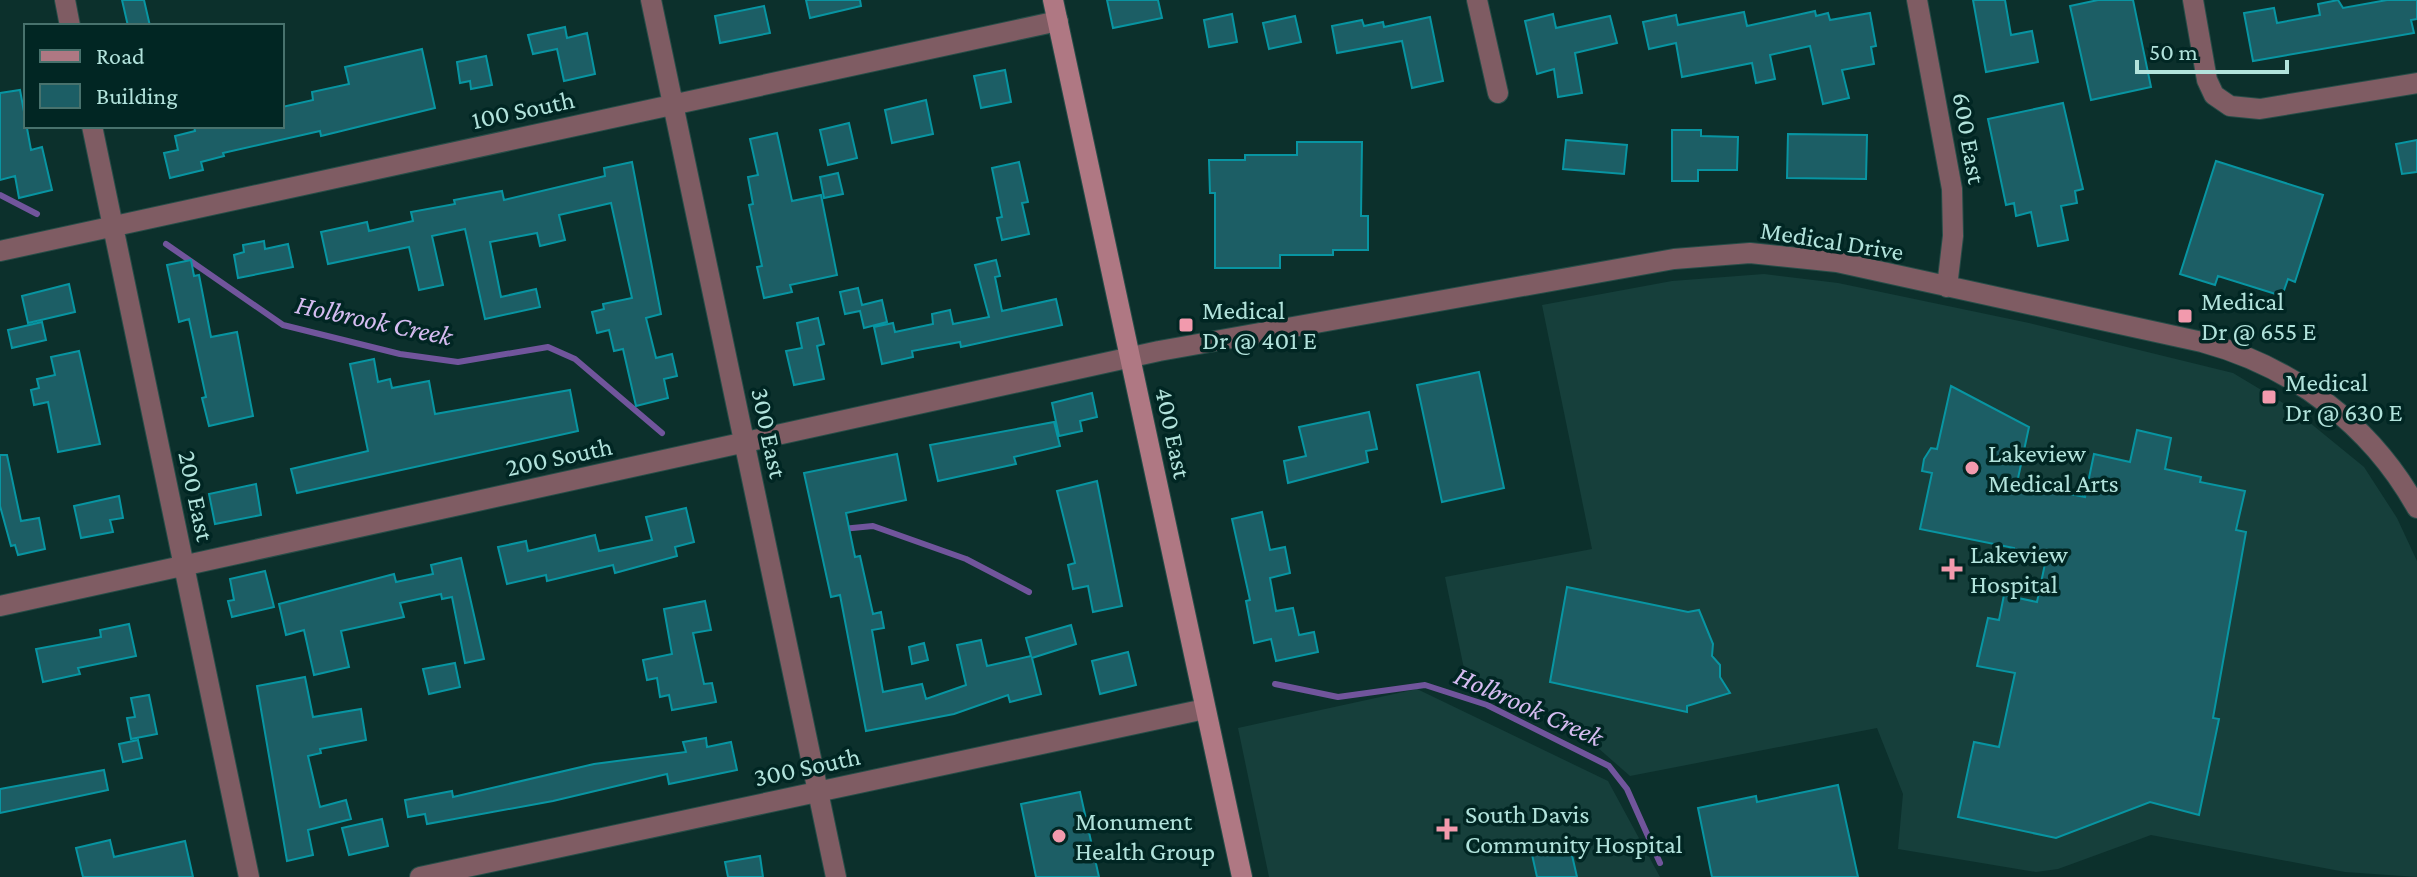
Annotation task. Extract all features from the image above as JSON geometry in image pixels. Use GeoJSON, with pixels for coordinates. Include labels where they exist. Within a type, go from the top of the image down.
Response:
{"type":"FeatureCollection","features":[{"type":"Feature","properties":{"kind":"main road","name":"400 East"},"geometry":{"type":"LineString","coordinates":[[1053,0],[1242,877]]}},
{"type":"Feature","properties":{"kind":"street"},"geometry":{"type":"LineString","coordinates":[[65,0],[70,24]]}},
{"type":"Feature","properties":{"kind":"street","name":"300 East"},"geometry":{"type":"LineString","coordinates":[[651,0],[836,877]]}},
{"type":"Feature","properties":{"kind":"street"},"geometry":{"type":"LineString","coordinates":[[1477,0],[1498,93]]}},
{"type":"Feature","properties":{"kind":"street","name":"600 East"},"geometry":{"type":"LineString","coordinates":[[1917,0],[1952,189],[1953,236],[1947,287]]}},
{"type":"Feature","properties":{"kind":"street"},"geometry":{"type":"LineString","coordinates":[[2193,0],[2207,80],[2221,101],[2249,110],[2417,83]]}},
{"type":"Feature","properties":{"kind":"street","name":"100 South"},"geometry":{"type":"LineString","coordinates":[[0,251],[1058,21]]}},
{"type":"Feature","properties":{"kind":"street","name":"200 East"},"geometry":{"type":"LineString","coordinates":[[92,128],[249,877]]}},
{"type":"Feature","properties":{"kind":"street","name":"Medical Drive"},"geometry":{"type":"LineString","coordinates":[[1130,358],[1700,256],[1750,253],[1806,258],[2202,342],[2252,359],[2305,387],[2349,421],[2388,463],[2417,508]]}},
{"type":"Feature","properties":{"kind":"street","name":"200 South"},"geometry":{"type":"LineString","coordinates":[[0,606],[1130,358]]}},
{"type":"Feature","properties":{"kind":"street","name":"300 South"},"geometry":{"type":"LineString","coordinates":[[420,877],[1205,709]]}},
{"type":"Feature","properties":{"kind":"shaded area","name":"Lakeview Hospital"},"geometry":{"type":"Polygon","coordinates":[[[1764,274],[1838,283],[2029,323],[2233,373],[2293,409],[2364,467],[2397,518],[2417,561],[2417,877],[2345,872],[2151,835],[2058,869],[2036,872],[1898,849],[1903,794],[1877,728],[1630,776],[1581,733],[1490,687],[1468,688],[1445,577],[1592,549],[1542,305],[1672,281],[1764,274]]]}},
{"type":"Feature","properties":{"kind":"shaded area","name":"South Davis Community Hospital"},"geometry":{"type":"Polygon","coordinates":[[[1417,689],[1608,781],[1660,877],[1269,877],[1238,728],[1417,689]]]}},
{"type":"Feature","properties":{"kind":"building"},"geometry":{"type":"Polygon","coordinates":[[[122,0],[144,0],[150,24],[128,24],[122,0]]]}},
{"type":"Feature","properties":{"kind":"building"},"geometry":{"type":"Polygon","coordinates":[[[806,0],[860,0],[861,6],[810,18],[806,0]]]}},
{"type":"Feature","properties":{"kind":"building"},"geometry":{"type":"Polygon","coordinates":[[[1107,0],[1158,0],[1162,18],[1113,28],[1107,0]]]}},
{"type":"Feature","properties":{"kind":"building"},"geometry":{"type":"Polygon","coordinates":[[[1973,0],[2005,0],[2011,35],[2032,31],[2038,62],[1986,72],[1973,0]]]}},
{"type":"Feature","properties":{"kind":"building"},"geometry":{"type":"Polygon","coordinates":[[[2098,0],[2133,0],[2151,87],[2091,100],[2070,6],[2098,0]]]}},
{"type":"Feature","properties":{"kind":"building"},"geometry":{"type":"Polygon","coordinates":[[[2338,0],[2343,8],[2387,0],[2417,0],[2417,19],[2411,20],[2414,33],[2253,61],[2244,13],[2274,8],[2277,23],[2320,15],[2318,4],[2338,0]]]}},
{"type":"Feature","properties":{"kind":"building"},"geometry":{"type":"Polygon","coordinates":[[[764,6],[770,33],[720,43],[715,16],[764,6]]]}},
{"type":"Feature","properties":{"kind":"building"},"geometry":{"type":"Polygon","coordinates":[[[1815,11],[1816,16],[1828,13],[1830,20],[1870,13],[1876,46],[1871,47],[1874,64],[1842,70],[1849,98],[1823,104],[1810,46],[1770,55],[1775,79],[1756,83],[1752,63],[1682,77],[1676,43],[1649,49],[1643,22],[1676,15],[1678,25],[1744,12],[1747,26],[1815,11]]]}},
{"type":"Feature","properties":{"kind":"building"},"geometry":{"type":"Polygon","coordinates":[[[1232,14],[1237,42],[1209,47],[1204,20],[1232,14]]]}},
{"type":"Feature","properties":{"kind":"building"},"geometry":{"type":"Polygon","coordinates":[[[1553,14],[1556,28],[1610,16],[1617,43],[1575,53],[1582,93],[1558,97],[1554,69],[1537,74],[1525,21],[1553,14]]]}},
{"type":"Feature","properties":{"kind":"building"},"geometry":{"type":"Polygon","coordinates":[[[1295,16],[1301,42],[1269,49],[1263,23],[1295,16]]]}},
{"type":"Feature","properties":{"kind":"building"},"geometry":{"type":"Polygon","coordinates":[[[1430,17],[1443,81],[1412,88],[1402,41],[1337,53],[1332,26],[1362,20],[1364,26],[1383,22],[1384,27],[1430,17]]]}},
{"type":"Feature","properties":{"kind":"building"},"geometry":{"type":"Polygon","coordinates":[[[565,27],[567,38],[587,33],[595,74],[564,81],[557,49],[533,54],[528,35],[565,27]]]}},
{"type":"Feature","properties":{"kind":"building"},"geometry":{"type":"Polygon","coordinates":[[[422,49],[435,108],[321,136],[320,131],[223,153],[224,156],[201,162],[203,170],[170,178],[164,153],[178,150],[175,136],[195,131],[194,128],[284,128],[284,107],[313,100],[312,92],[349,84],[345,67],[422,49]]]}},
{"type":"Feature","properties":{"kind":"building"},"geometry":{"type":"Polygon","coordinates":[[[486,56],[492,85],[471,89],[470,81],[460,83],[457,62],[486,56]]]}},
{"type":"Feature","properties":{"kind":"building"},"geometry":{"type":"Polygon","coordinates":[[[1005,70],[1011,102],[981,108],[974,76],[1005,70]]]}},
{"type":"Feature","properties":{"kind":"building"},"geometry":{"type":"Polygon","coordinates":[[[20,90],[24,128],[27,128],[31,150],[42,147],[52,190],[19,198],[15,176],[0,180],[0,93],[20,90]]]}},
{"type":"Feature","properties":{"kind":"building"},"geometry":{"type":"Polygon","coordinates":[[[926,100],[933,134],[892,143],[885,110],[926,100]]]}},
{"type":"Feature","properties":{"kind":"building"},"geometry":{"type":"Polygon","coordinates":[[[2063,103],[2083,189],[2075,191],[2077,203],[2061,206],[2068,240],[2038,246],[2031,212],[2016,216],[2014,203],[2006,205],[1988,119],[2063,103]]]}},
{"type":"Feature","properties":{"kind":"building"},"geometry":{"type":"Polygon","coordinates":[[[849,123],[857,158],[828,165],[820,130],[849,123]]]}},
{"type":"Feature","properties":{"kind":"building"},"geometry":{"type":"Polygon","coordinates":[[[1672,130],[1701,130],[1701,136],[1738,137],[1737,170],[1698,170],[1698,181],[1672,181],[1672,130]]]}},
{"type":"Feature","properties":{"kind":"building"},"geometry":{"type":"Polygon","coordinates":[[[777,133],[792,201],[821,195],[837,275],[790,285],[792,292],[764,298],[757,267],[762,266],[749,205],[753,204],[748,177],[758,175],[750,139],[777,133]]]}},
{"type":"Feature","properties":{"kind":"building"},"geometry":{"type":"Polygon","coordinates":[[[1788,134],[1867,135],[1866,179],[1787,178],[1788,134]]]}},
{"type":"Feature","properties":{"kind":"building"},"geometry":{"type":"Polygon","coordinates":[[[1566,140],[1627,145],[1624,174],[1563,169],[1566,140]]]}},
{"type":"Feature","properties":{"kind":"building"},"geometry":{"type":"Polygon","coordinates":[[[2417,140],[2417,172],[2402,174],[2396,144],[2417,140]]]}},
{"type":"Feature","properties":{"kind":"building"},"geometry":{"type":"Polygon","coordinates":[[[1297,142],[1362,142],[1361,216],[1368,216],[1368,250],[1333,250],[1333,255],[1280,255],[1280,268],[1215,268],[1215,193],[1210,193],[1209,160],[1245,160],[1245,155],[1297,155],[1297,142]]]}},
{"type":"Feature","properties":{"kind":"building"},"geometry":{"type":"Polygon","coordinates":[[[2216,161],[2323,195],[2295,282],[2288,279],[2282,296],[2218,276],[2215,285],[2180,274],[2216,161]]]}},
{"type":"Feature","properties":{"kind":"building"},"geometry":{"type":"Polygon","coordinates":[[[632,162],[661,314],[646,318],[656,358],[672,354],[677,376],[664,379],[668,398],[636,406],[623,349],[614,351],[609,330],[597,333],[592,312],[604,309],[603,304],[632,298],[611,203],[559,215],[565,240],[540,246],[537,233],[490,242],[501,297],[536,289],[540,307],[485,319],[465,229],[432,236],[443,285],[419,290],[409,247],[328,264],[321,232],[367,222],[369,231],[413,221],[411,212],[455,204],[454,200],[502,191],[504,200],[605,176],[604,168],[632,162]]]}},
{"type":"Feature","properties":{"kind":"building"},"geometry":{"type":"Polygon","coordinates":[[[1019,162],[1028,202],[1022,203],[1029,234],[1002,240],[997,218],[1002,217],[992,168],[1019,162]]]}},
{"type":"Feature","properties":{"kind":"building"},"geometry":{"type":"Polygon","coordinates":[[[838,173],[843,194],[824,198],[820,177],[838,173]]]}},
{"type":"Feature","properties":{"kind":"building"},"geometry":{"type":"Polygon","coordinates":[[[264,241],[265,249],[288,244],[293,267],[238,278],[234,255],[244,252],[243,245],[264,241]]]}},
{"type":"Feature","properties":{"kind":"building"},"geometry":{"type":"Polygon","coordinates":[[[191,260],[194,276],[199,275],[211,337],[237,332],[253,416],[209,426],[189,319],[179,322],[167,265],[191,260]]]}},
{"type":"Feature","properties":{"kind":"building"},"geometry":{"type":"Polygon","coordinates":[[[996,260],[1000,276],[995,277],[1002,311],[1056,299],[1062,325],[961,347],[960,342],[912,351],[913,357],[882,364],[874,327],[893,323],[895,332],[933,324],[932,314],[950,310],[953,324],[989,317],[975,265],[996,260]]]}},
{"type":"Feature","properties":{"kind":"building"},"geometry":{"type":"Polygon","coordinates":[[[69,284],[75,312],[28,323],[22,296],[69,284]]]}},
{"type":"Feature","properties":{"kind":"building"},"geometry":{"type":"Polygon","coordinates":[[[858,288],[862,305],[882,300],[887,322],[864,328],[860,311],[845,314],[840,292],[858,288]]]}},
{"type":"Feature","properties":{"kind":"building"},"geometry":{"type":"Polygon","coordinates":[[[818,318],[824,344],[817,346],[824,379],[794,385],[786,351],[802,348],[797,323],[818,318]]]}},
{"type":"Feature","properties":{"kind":"building"},"geometry":{"type":"Polygon","coordinates":[[[42,322],[46,340],[12,348],[8,330],[42,322]]]}},
{"type":"Feature","properties":{"kind":"building"},"geometry":{"type":"Polygon","coordinates":[[[79,351],[100,444],[58,452],[48,402],[34,405],[31,390],[39,388],[37,379],[55,375],[51,357],[79,351]]]}},
{"type":"Feature","properties":{"kind":"building"},"geometry":{"type":"Polygon","coordinates":[[[374,359],[378,382],[390,379],[392,388],[429,381],[435,414],[570,390],[578,431],[297,493],[291,469],[368,451],[350,364],[374,359]]]}},
{"type":"Feature","properties":{"kind":"building"},"geometry":{"type":"Polygon","coordinates":[[[1479,372],[1504,488],[1442,502],[1417,385],[1479,372]]]}},
{"type":"Feature","properties":{"kind":"building","name":"Lakeview Hospital"},"geometry":{"type":"Polygon","coordinates":[[[1951,386],[2029,427],[2017,483],[2085,497],[2094,454],[2130,462],[2137,430],[2171,438],[2165,469],[2201,477],[2200,482],[2245,491],[2236,530],[2246,532],[2213,718],[2219,719],[2199,815],[2150,802],[2056,838],[1958,817],[1974,742],[1999,747],[2015,673],[1977,666],[1988,618],[1999,620],[2004,595],[2037,602],[2046,559],[2013,553],[2014,548],[1920,529],[1932,473],[1922,471],[1924,459],[1931,448],[1937,449],[1951,386]]]}},
{"type":"Feature","properties":{"kind":"building"},"geometry":{"type":"Polygon","coordinates":[[[1092,393],[1097,417],[1080,421],[1082,431],[1059,436],[1052,403],[1092,393]]]}},
{"type":"Feature","properties":{"kind":"building"},"geometry":{"type":"Polygon","coordinates":[[[1369,412],[1377,449],[1366,451],[1368,462],[1288,483],[1284,461],[1306,456],[1299,427],[1369,412]]]}},
{"type":"Feature","properties":{"kind":"building"},"geometry":{"type":"Polygon","coordinates":[[[1054,422],[1060,446],[1014,457],[1016,464],[938,481],[930,445],[1054,422]]]}},
{"type":"Feature","properties":{"kind":"building"},"geometry":{"type":"Polygon","coordinates":[[[897,454],[906,500],[846,513],[855,557],[860,556],[873,614],[881,612],[884,628],[872,630],[883,692],[922,684],[926,699],[966,685],[957,645],[981,640],[987,666],[1031,656],[1026,638],[1071,625],[1076,644],[1032,658],[1041,694],[1010,702],[1008,695],[954,714],[866,731],[840,595],[831,597],[804,473],[897,454]]]}},
{"type":"Feature","properties":{"kind":"building"},"geometry":{"type":"Polygon","coordinates":[[[0,455],[7,455],[21,521],[39,518],[45,549],[18,555],[15,545],[11,546],[0,506],[0,455]]]}},
{"type":"Feature","properties":{"kind":"building"},"geometry":{"type":"Polygon","coordinates":[[[1097,481],[1122,606],[1093,612],[1088,586],[1073,589],[1068,565],[1075,563],[1057,491],[1097,481]]]}},
{"type":"Feature","properties":{"kind":"building"},"geometry":{"type":"Polygon","coordinates":[[[256,484],[261,515],[215,524],[209,494],[256,484]]]}},
{"type":"Feature","properties":{"kind":"building"},"geometry":{"type":"Polygon","coordinates":[[[119,496],[123,518],[110,520],[113,532],[81,538],[74,506],[119,496]]]}},
{"type":"Feature","properties":{"kind":"building"},"geometry":{"type":"Polygon","coordinates":[[[686,508],[694,542],[675,547],[677,556],[615,573],[613,565],[547,581],[546,575],[507,584],[498,547],[526,541],[528,551],[595,535],[599,551],[652,540],[646,517],[686,508]]]}},
{"type":"Feature","properties":{"kind":"building"},"geometry":{"type":"Polygon","coordinates":[[[1262,512],[1270,550],[1285,547],[1290,573],[1270,578],[1276,611],[1293,608],[1299,635],[1314,632],[1318,652],[1276,661],[1271,639],[1254,643],[1246,601],[1250,600],[1232,519],[1262,512]]]}},
{"type":"Feature","properties":{"kind":"building"},"geometry":{"type":"Polygon","coordinates":[[[461,558],[484,659],[465,663],[452,597],[442,599],[441,594],[400,603],[404,617],[341,631],[349,667],[314,675],[304,630],[286,635],[279,604],[394,574],[396,582],[433,574],[431,565],[461,558]]]}},
{"type":"Feature","properties":{"kind":"building"},"geometry":{"type":"Polygon","coordinates":[[[265,571],[274,607],[232,617],[228,601],[234,600],[230,579],[265,571]]]}},
{"type":"Feature","properties":{"kind":"building"},"geometry":{"type":"Polygon","coordinates":[[[1567,587],[1688,612],[1699,610],[1713,644],[1712,656],[1720,665],[1720,677],[1730,693],[1687,706],[1687,712],[1550,682],[1567,587]]]}},
{"type":"Feature","properties":{"kind":"building"},"geometry":{"type":"Polygon","coordinates":[[[705,601],[711,630],[693,633],[704,684],[712,683],[716,702],[672,710],[669,695],[660,697],[657,678],[647,680],[643,660],[672,654],[664,609],[705,601]]]}},
{"type":"Feature","properties":{"kind":"building"},"geometry":{"type":"Polygon","coordinates":[[[129,624],[136,656],[78,668],[80,674],[43,682],[36,649],[101,637],[100,630],[129,624]]]}},
{"type":"Feature","properties":{"kind":"building"},"geometry":{"type":"Polygon","coordinates":[[[924,643],[928,660],[912,664],[909,647],[924,643]]]}},
{"type":"Feature","properties":{"kind":"building"},"geometry":{"type":"Polygon","coordinates":[[[1128,652],[1136,685],[1100,694],[1092,661],[1128,652]]]}},
{"type":"Feature","properties":{"kind":"building"},"geometry":{"type":"Polygon","coordinates":[[[455,663],[460,687],[429,694],[423,669],[455,663]]]}},
{"type":"Feature","properties":{"kind":"building"},"geometry":{"type":"Polygon","coordinates":[[[305,677],[313,717],[361,709],[366,740],[320,749],[321,753],[308,756],[320,807],[346,800],[351,819],[308,830],[313,855],[287,861],[257,686],[305,677]]]}},
{"type":"Feature","properties":{"kind":"building"},"geometry":{"type":"Polygon","coordinates":[[[149,695],[157,734],[131,739],[127,718],[135,717],[131,698],[149,695]]]}},
{"type":"Feature","properties":{"kind":"building"},"geometry":{"type":"Polygon","coordinates":[[[706,738],[707,747],[731,742],[737,770],[669,784],[667,774],[553,801],[427,824],[425,814],[408,817],[405,800],[452,791],[453,797],[594,764],[686,752],[683,742],[706,738]]]}},
{"type":"Feature","properties":{"kind":"building"},"geometry":{"type":"Polygon","coordinates":[[[138,740],[142,758],[123,762],[119,744],[138,740]]]}},
{"type":"Feature","properties":{"kind":"building"},"geometry":{"type":"Polygon","coordinates":[[[104,770],[108,790],[0,813],[0,789],[104,770]]]}},
{"type":"Feature","properties":{"kind":"building"},"geometry":{"type":"Polygon","coordinates":[[[1838,785],[1858,877],[1712,877],[1698,808],[1756,796],[1757,802],[1838,785]]]}},
{"type":"Feature","properties":{"kind":"building","name":"Monument Health Group"},"geometry":{"type":"Polygon","coordinates":[[[1080,792],[1099,877],[1036,877],[1021,804],[1080,792]]]}},
{"type":"Feature","properties":{"kind":"building"},"geometry":{"type":"Polygon","coordinates":[[[382,819],[388,846],[349,855],[342,828],[382,819]]]}},
{"type":"Feature","properties":{"kind":"building"},"geometry":{"type":"Polygon","coordinates":[[[110,840],[114,857],[185,841],[193,877],[83,877],[76,848],[110,840]]]}},
{"type":"Feature","properties":{"kind":"building"},"geometry":{"type":"Polygon","coordinates":[[[1569,842],[1577,877],[1537,877],[1531,850],[1569,842]]]}},
{"type":"Feature","properties":{"kind":"building"},"geometry":{"type":"Polygon","coordinates":[[[760,856],[763,877],[728,877],[725,862],[760,856]]]}},
{"type":"Feature","properties":{"kind":"waterway","name":"Holbrook Creek"},"geometry":{"type":"LineString","coordinates":[[0,195],[37,214]]}},
{"type":"Feature","properties":{"kind":"waterway","name":"Holbrook Creek"},"geometry":{"type":"LineString","coordinates":[[166,244],[283,325],[400,354],[458,362],[548,347],[575,359],[662,433]]}},
{"type":"Feature","properties":{"kind":"waterway","name":"Holbrook Creek"},"geometry":{"type":"LineString","coordinates":[[842,529],[873,526],[966,559],[1029,592]]}},
{"type":"Feature","properties":{"kind":"waterway","name":"Holbrook Creek"},"geometry":{"type":"LineString","coordinates":[[1275,684],[1338,697],[1425,685],[1487,705],[1609,766],[1627,789],[1660,863]]}},
{"type":"Feature","properties":{"kind":"place","name":"Medical Dr @ 655 E"},"geometry":{"type":"Point","coordinates":[2185,316]}},
{"type":"Feature","properties":{"kind":"place","name":"Medical Dr @ 401 E"},"geometry":{"type":"Point","coordinates":[1186,325]}},
{"type":"Feature","properties":{"kind":"place","name":"Medical Dr @ 630 E"},"geometry":{"type":"Point","coordinates":[2269,397]}},
{"type":"Feature","properties":{"kind":"place","name":"Lakeview Medical Arts"},"geometry":{"type":"Point","coordinates":[1972,468]}},
{"type":"Feature","properties":{"kind":"place","name":"Lakeview Hospital"},"geometry":{"type":"Point","coordinates":[1952,569]}},
{"type":"Feature","properties":{"kind":"place","name":"South Davis Community Hospital"},"geometry":{"type":"Point","coordinates":[1447,829]}},
{"type":"Feature","properties":{"kind":"place","name":"Monument Health Group"},"geometry":{"type":"Point","coordinates":[1059,836]}}]}
